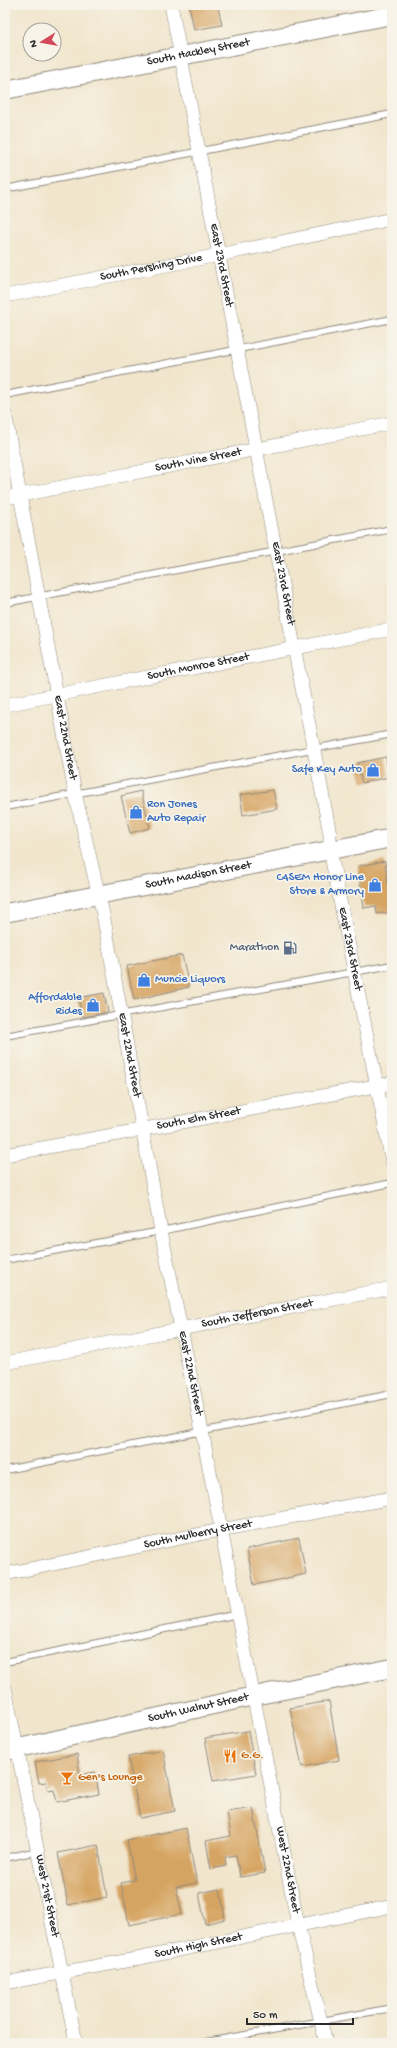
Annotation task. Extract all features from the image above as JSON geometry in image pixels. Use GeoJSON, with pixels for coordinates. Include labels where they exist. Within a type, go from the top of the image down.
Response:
{"type":"FeatureCollection","features":[{"type":"Feature","properties":{"kind":"main road","name":"South Hackley Street"},"geometry":{"type":"LineString","coordinates":[[5,90],[392,15]]}},
{"type":"Feature","properties":{"kind":"main road","name":"South Madison Street"},"geometry":{"type":"LineString","coordinates":[[5,913],[392,838]]}},
{"type":"Feature","properties":{"kind":"main road","name":"South Walnut Street"},"geometry":{"type":"LineString","coordinates":[[11,1749],[254,1696],[392,1668]]}},
{"type":"Feature","properties":{"kind":"street","name":"East 23rd Street"},"geometry":{"type":"LineString","coordinates":[[171,5],[258,449],[275,552],[330,834],[330,850],[392,1162]]}},
{"type":"Feature","properties":{"kind":"street","name":"South Pershing Drive"},"geometry":{"type":"LineString","coordinates":[[5,296],[219,255],[392,218]]}},
{"type":"Feature","properties":{"kind":"street","name":"East 22nd Street"},"geometry":{"type":"LineString","coordinates":[[5,414],[21,495],[37,596],[75,793],[98,894],[180,1329],[202,1431],[220,1530],[254,1696]]}},
{"type":"Feature","properties":{"kind":"street","name":"South Vine Street"},"geometry":{"type":"LineString","coordinates":[[5,498],[392,423]]}},
{"type":"Feature","properties":{"kind":"street","name":"South Monroe Street"},"geometry":{"type":"LineString","coordinates":[[5,705],[392,629]]}},
{"type":"Feature","properties":{"kind":"street","name":"South Elm Street"},"geometry":{"type":"LineString","coordinates":[[5,1155],[143,1128],[392,1083]]}},
{"type":"Feature","properties":{"kind":"street","name":"South Jefferson Street"},"geometry":{"type":"LineString","coordinates":[[5,1362],[392,1288]]}},
{"type":"Feature","properties":{"kind":"street","name":"South Mulberry Street"},"geometry":{"type":"LineString","coordinates":[[5,1574],[220,1530],[392,1498]]}},
{"type":"Feature","properties":{"kind":"street","name":"West 21st Street"},"geometry":{"type":"LineString","coordinates":[[5,1688],[11,1749],[38,1851],[76,2043]]}},
{"type":"Feature","properties":{"kind":"street","name":"West 22nd Street"},"geometry":{"type":"LineString","coordinates":[[254,1696],[298,1925],[322,2020],[326,2043]]}},
{"type":"Feature","properties":{"kind":"street","name":"South High Street"},"geometry":{"type":"LineString","coordinates":[[5,1984],[392,1906]]}},
{"type":"Feature","properties":{"kind":"lane"},"geometry":{"type":"LineString","coordinates":[[5,190],[392,114]]}},
{"type":"Feature","properties":{"kind":"lane"},"geometry":{"type":"LineString","coordinates":[[5,394],[392,320]]}},
{"type":"Feature","properties":{"kind":"lane"},"geometry":{"type":"LineString","coordinates":[[5,603],[392,529]]}},
{"type":"Feature","properties":{"kind":"lane"},"geometry":{"type":"LineString","coordinates":[[5,807],[314,750],[392,734]]}},
{"type":"Feature","properties":{"kind":"lane"},"geometry":{"type":"LineString","coordinates":[[5,1036],[392,965]]}},
{"type":"Feature","properties":{"kind":"lane"},"geometry":{"type":"LineString","coordinates":[[5,1260],[161,1231],[392,1184]]}},
{"type":"Feature","properties":{"kind":"lane"},"geometry":{"type":"LineString","coordinates":[[5,1470],[392,1394]]}},
{"type":"Feature","properties":{"kind":"lane"},"geometry":{"type":"LineString","coordinates":[[5,1662],[238,1614]]}},
{"type":"Feature","properties":{"kind":"lane"},"geometry":{"type":"LineString","coordinates":[[5,1858],[38,1851]]}},
{"type":"Feature","properties":{"kind":"lane"},"geometry":{"type":"LineString","coordinates":[[201,2043],[392,2008]]}},
{"type":"Feature","properties":{"kind":"building"},"geometry":{"type":"Polygon","coordinates":[[[189,5],[225,5],[218,7],[222,25],[194,30],[189,5]]]}},
{"type":"Feature","properties":{"kind":"building","name":"Safe Key Auto"},"geometry":{"type":"Polygon","coordinates":[[[386,757],[389,777],[362,783],[357,763],[386,757]]]}},
{"type":"Feature","properties":{"kind":"building"},"geometry":{"type":"Polygon","coordinates":[[[273,790],[277,809],[243,815],[240,795],[273,790]]]}},
{"type":"Feature","properties":{"kind":"building","name":"Ron Jones Auto Repair"},"geometry":{"type":"Polygon","coordinates":[[[141,791],[150,828],[130,833],[121,796],[141,791]]]}},
{"type":"Feature","properties":{"kind":"building","name":"C4SEM Honor Line Store & Armory"},"geometry":{"type":"Polygon","coordinates":[[[385,861],[392,912],[377,914],[376,906],[364,908],[358,866],[385,861]]]}},
{"type":"Feature","properties":{"kind":"building"},"geometry":{"type":"Polygon","coordinates":[[[182,955],[189,987],[134,1000],[127,966],[182,955]]]}},
{"type":"Feature","properties":{"kind":"building","name":"Affordable Rides"},"geometry":{"type":"Polygon","coordinates":[[[104,993],[108,1012],[82,1017],[78,998],[104,993]]]}},
{"type":"Feature","properties":{"kind":"building"},"geometry":{"type":"Polygon","coordinates":[[[299,1538],[306,1574],[254,1585],[247,1549],[299,1538]]]}},
{"type":"Feature","properties":{"kind":"building"},"geometry":{"type":"Polygon","coordinates":[[[329,1701],[339,1760],[302,1767],[290,1708],[329,1701]]]}},
{"type":"Feature","properties":{"kind":"building","name":"G.G."},"geometry":{"type":"Polygon","coordinates":[[[248,1731],[256,1774],[213,1781],[205,1738],[248,1731]]]}},
{"type":"Feature","properties":{"kind":"building"},"geometry":{"type":"Polygon","coordinates":[[[163,1750],[175,1811],[140,1818],[128,1757],[163,1750]]]}},
{"type":"Feature","properties":{"kind":"building","name":"Gen's Lounge"},"geometry":{"type":"Polygon","coordinates":[[[77,1754],[80,1775],[95,1772],[99,1794],[57,1802],[54,1790],[48,1791],[46,1782],[39,1783],[35,1762],[77,1754]]]}},
{"type":"Feature","properties":{"kind":"building"},"geometry":{"type":"Polygon","coordinates":[[[253,1808],[265,1873],[240,1877],[236,1855],[225,1857],[226,1866],[211,1869],[206,1841],[231,1836],[227,1812],[253,1808]]]}},
{"type":"Feature","properties":{"kind":"building"},"geometry":{"type":"Polygon","coordinates":[[[186,1828],[197,1883],[176,1887],[182,1914],[129,1925],[121,1883],[135,1880],[127,1840],[186,1828]]]}},
{"type":"Feature","properties":{"kind":"building"},"geometry":{"type":"Polygon","coordinates":[[[98,1845],[107,1897],[68,1905],[58,1853],[98,1845]]]}},
{"type":"Feature","properties":{"kind":"building"},"geometry":{"type":"Polygon","coordinates":[[[220,1889],[225,1919],[205,1924],[199,1893],[220,1889]]]}},
{"type":"Feature","properties":{"kind":"place","name":"Safe Key Auto"},"geometry":{"type":"Point","coordinates":[373,770]}},
{"type":"Feature","properties":{"kind":"place","name":"Ron Jones Auto Repair"},"geometry":{"type":"Point","coordinates":[136,812]}},
{"type":"Feature","properties":{"kind":"place","name":"C4SEM Honor Line Store & Armory"},"geometry":{"type":"Point","coordinates":[375,885]}},
{"type":"Feature","properties":{"kind":"place","name":"Marathon"},"geometry":{"type":"Point","coordinates":[290,948]}},
{"type":"Feature","properties":{"kind":"place","name":"Muncie Liquors"},"geometry":{"type":"Point","coordinates":[144,980]}},
{"type":"Feature","properties":{"kind":"place","name":"Affordable Rides"},"geometry":{"type":"Point","coordinates":[93,1005]}},
{"type":"Feature","properties":{"kind":"place","name":"G.G."},"geometry":{"type":"Point","coordinates":[230,1756]}},
{"type":"Feature","properties":{"kind":"place","name":"Gen's Lounge"},"geometry":{"type":"Point","coordinates":[67,1778]}}]}
